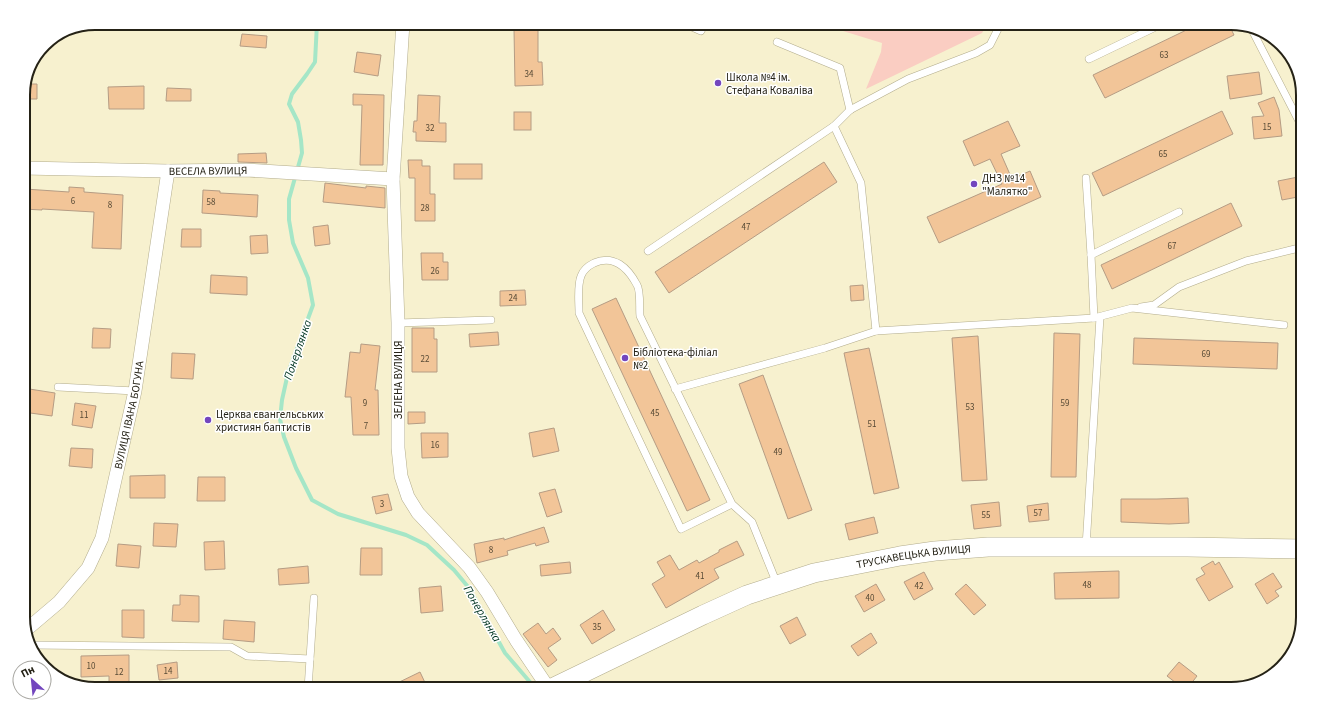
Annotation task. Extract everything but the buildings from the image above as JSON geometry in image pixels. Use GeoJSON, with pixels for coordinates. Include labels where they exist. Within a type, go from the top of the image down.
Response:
{"type":"FeatureCollection","features":[{"type":"Feature","properties":{"kind":"main road","name":"ТРУСКАВЕЦЬКА ВУЛИЦЯ"},"geometry":{"type":"LineString","coordinates":[[566,682],[746,595],[814,573],[900,556],[935,551],[988,547],[1187,547],[1296,549]]}},
{"type":"Feature","properties":{"kind":"street","name":"ЗЕЛЕНА ВУЛИЦЯ"},"geometry":{"type":"LineString","coordinates":[[403,30],[393,179],[398,323],[398,448],[401,476],[408,497],[418,513],[469,567],[487,592],[516,640],[549,682]]}},
{"type":"Feature","properties":{"kind":"street","name":"ВЕСЕЛА ВУЛИЦЯ"},"geometry":{"type":"LineString","coordinates":[[30,168],[168,171],[246,170],[393,179]]}},
{"type":"Feature","properties":{"kind":"street","name":"ВУЛИЦЯ ІВАНА БОГУНА"},"geometry":{"type":"LineString","coordinates":[[31,626],[59,602],[88,568],[102,538],[135,391],[168,171]]}},
{"type":"Feature","properties":{"kind":"lane"},"geometry":{"type":"LineString","coordinates":[[648,251],[834,126],[850,110],[908,79],[976,53],[990,45],[998,30]]}},
{"type":"Feature","properties":{"kind":"lane"},"geometry":{"type":"LineString","coordinates":[[1089,59],[1149,30]]}},
{"type":"Feature","properties":{"kind":"lane"},"geometry":{"type":"LineString","coordinates":[[1254,35],[1296,115]]}},
{"type":"Feature","properties":{"kind":"lane"},"geometry":{"type":"LineString","coordinates":[[777,42],[840,68],[850,110]]}},
{"type":"Feature","properties":{"kind":"lane"},"geometry":{"type":"LineString","coordinates":[[834,126],[861,183],[876,331]]}},
{"type":"Feature","properties":{"kind":"lane"},"geometry":{"type":"LineString","coordinates":[[1086,178],[1097,317],[1086,547]]}},
{"type":"Feature","properties":{"kind":"lane"},"geometry":{"type":"LineString","coordinates":[[1091,255],[1179,212]]}},
{"type":"Feature","properties":{"kind":"lane"},"geometry":{"type":"LineString","coordinates":[[675,389],[825,348],[876,331],[1097,317],[1154,304],[1179,287],[1246,262],[1296,250]]}},
{"type":"Feature","properties":{"kind":"lane"},"geometry":{"type":"LineString","coordinates":[[732,504],[681,529],[579,313],[579,281],[581,274],[591,264],[600,260],[617,262],[625,268],[638,287],[640,316],[732,504],[752,522],[777,584]]}},
{"type":"Feature","properties":{"kind":"lane"},"geometry":{"type":"LineString","coordinates":[[1132,308],[1284,325]]}},
{"type":"Feature","properties":{"kind":"lane"},"geometry":{"type":"LineString","coordinates":[[398,323],[491,320]]}},
{"type":"Feature","properties":{"kind":"lane"},"geometry":{"type":"LineString","coordinates":[[58,386],[135,391]]}},
{"type":"Feature","properties":{"kind":"lane"},"geometry":{"type":"LineString","coordinates":[[308,682],[314,598]]}},
{"type":"Feature","properties":{"kind":"lane"},"geometry":{"type":"LineString","coordinates":[[37,645],[231,647],[247,656],[310,659]]}},
{"type":"Feature","properties":{"kind":"shaded area"},"geometry":{"type":"Polygon","coordinates":[[[984,30],[982,33],[866,89],[881,52],[882,43],[843,31],[984,30]]]}},
{"type":"Feature","properties":{"kind":"waterway","name":"Понерлянка"},"geometry":{"type":"LineString","coordinates":[[317,30],[315,62],[292,94],[289,104],[298,122],[302,153],[289,199],[289,220],[293,243],[308,278],[313,305],[288,373],[282,400],[280,419],[284,437],[296,468],[312,500],[338,514],[406,535],[427,545],[454,570],[469,588],[505,653],[530,682]]}},
{"type":"Feature","properties":{"kind":"place","name":"Школа №4 ім. Стефана Коваліва"},"geometry":{"type":"Point","coordinates":[718,83]}},
{"type":"Feature","properties":{"kind":"place","name":"ДНЗ №14 \"Малятко\""},"geometry":{"type":"Point","coordinates":[974,184]}},
{"type":"Feature","properties":{"kind":"place","name":"Бібліотека-філіал №2"},"geometry":{"type":"Point","coordinates":[625,358]}},
{"type":"Feature","properties":{"kind":"place","name":"Церква євангельських християн баптистів"},"geometry":{"type":"Point","coordinates":[208,420]}}]}
